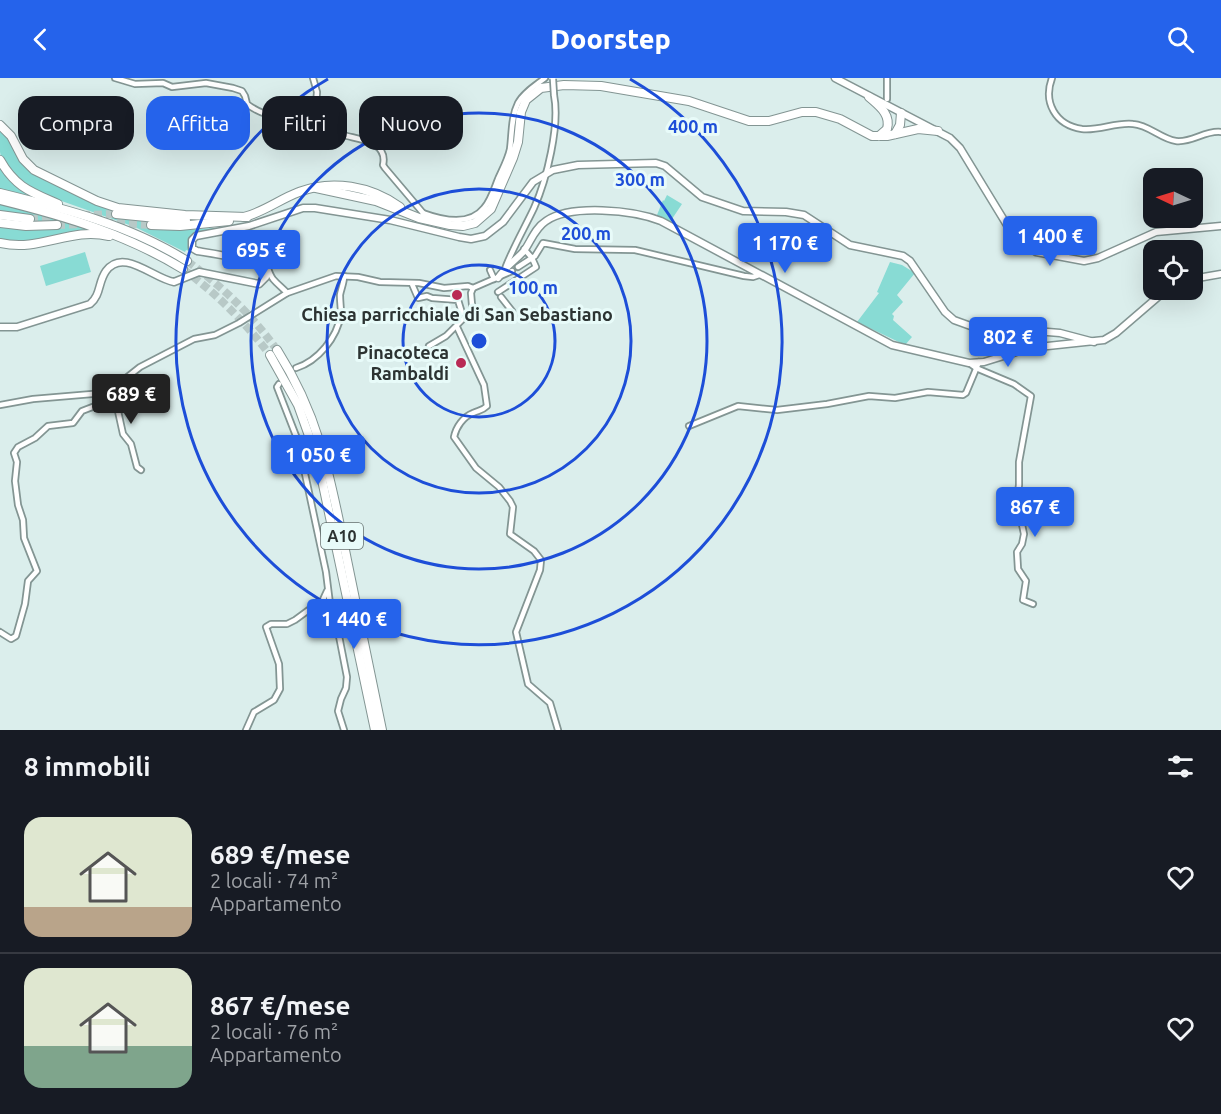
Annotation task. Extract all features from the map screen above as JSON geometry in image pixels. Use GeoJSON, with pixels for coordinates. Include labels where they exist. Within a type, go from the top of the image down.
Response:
{"type":"FeatureCollection","features":[{"type":"Feature","properties":{"kind":"highway"},"geometry":{"type":"LineString","coordinates":[[151,225],[180,226],[247,217],[300,191],[337,184],[378,193],[408,214],[427,220],[456,226],[476,223],[486,214],[513,158],[523,105],[530,94],[547,87],[601,86],[688,101],[749,121],[769,121],[802,112],[816,112],[831,115],[869,135],[878,137],[918,129],[938,131]]}},
{"type":"Feature","properties":{"kind":"highway"},"geometry":{"type":"LineString","coordinates":[[869,97],[885,111],[888,126]]}},
{"type":"Feature","properties":{"kind":"highway"},"geometry":{"type":"LineString","coordinates":[[878,137],[901,113]]}},
{"type":"Feature","properties":{"kind":"highway"},"geometry":{"type":"LineString","coordinates":[[895,134],[900,124],[901,113]]}},
{"type":"Feature","properties":{"kind":"highway"},"geometry":{"type":"LineString","coordinates":[[0,125],[8,132],[23,159],[34,170],[97,201],[118,208],[185,215],[247,217]]}},
{"type":"Feature","properties":{"kind":"highway"},"geometry":{"type":"LineString","coordinates":[[0,160],[11,177],[24,189],[75,213]]}},
{"type":"Feature","properties":{"kind":"highway"},"geometry":{"type":"LineString","coordinates":[[0,193],[75,213],[130,231],[187,261]]}},
{"type":"Feature","properties":{"kind":"highway"},"geometry":{"type":"LineString","coordinates":[[0,200],[74,220],[131,241],[183,269]]}},
{"type":"Feature","properties":{"kind":"highway"},"geometry":{"type":"LineString","coordinates":[[0,214],[30,219]]}},
{"type":"Feature","properties":{"kind":"highway"},"geometry":{"type":"LineString","coordinates":[[116,214],[211,223]]}},
{"type":"Feature","properties":{"kind":"highway"},"geometry":{"type":"LineString","coordinates":[[0,223],[26,226],[57,225]]}},
{"type":"Feature","properties":{"kind":"highway"},"geometry":{"type":"LineString","coordinates":[[0,243],[28,246],[90,233],[131,241]]}},
{"type":"Feature","properties":{"kind":"highway","name":"A10"},"geometry":{"type":"LineString","coordinates":[[277,350],[303,395],[322,448],[382,730]]}},
{"type":"Feature","properties":{"kind":"highway","name":"A10"},"geometry":{"type":"LineString","coordinates":[[270,355],[298,405],[318,461],[375,730]]}},
{"type":"Feature","properties":{"kind":"main road"},"geometry":{"type":"LineString","coordinates":[[835,78],[950,138],[960,148],[1010,230],[1021,242],[1036,252],[1083,261],[1098,258],[1156,232],[1221,225]]}},
{"type":"Feature","properties":{"kind":"main road"},"geometry":{"type":"LineString","coordinates":[[0,327],[17,327],[90,304],[96,299],[107,269],[119,263],[136,265],[174,282],[199,272],[256,285],[262,283],[267,273],[264,267],[242,259],[197,251],[192,248],[192,240],[196,236],[249,226],[303,208],[348,212],[471,239],[485,236],[503,222],[533,182],[545,173],[578,165],[644,163],[665,166],[702,197],[743,211],[786,212],[804,215],[850,245],[903,256],[910,261],[945,312],[954,320],[977,330],[990,333],[1023,330],[1060,333],[1094,342]]}},
{"type":"Feature","properties":{"kind":"main road"},"geometry":{"type":"LineString","coordinates":[[495,282],[506,266],[524,249],[546,221],[576,210],[621,213],[661,221],[892,345],[977,365],[1029,348],[1104,340],[1116,333],[1154,300]]}},
{"type":"Feature","properties":{"kind":"main road"},"geometry":{"type":"LineString","coordinates":[[1203,277],[1221,274]]}},
{"type":"Feature","properties":{"kind":"street"},"geometry":{"type":"LineString","coordinates":[[115,78],[135,84],[163,83],[172,87],[206,83],[233,88],[242,91],[247,105],[262,112]]}},
{"type":"Feature","properties":{"kind":"street"},"geometry":{"type":"LineString","coordinates":[[313,78],[316,96]]}},
{"type":"Feature","properties":{"kind":"street"},"geometry":{"type":"LineString","coordinates":[[347,135],[365,140],[378,148],[384,157],[382,165],[424,215],[458,220],[472,217],[483,210],[489,201],[510,152],[518,102],[545,78]]}},
{"type":"Feature","properties":{"kind":"street"},"geometry":{"type":"LineString","coordinates":[[887,78],[887,99]]}},
{"type":"Feature","properties":{"kind":"street"},"geometry":{"type":"LineString","coordinates":[[1052,78],[1048,97],[1054,115],[1082,129],[1135,124],[1175,141],[1188,141],[1215,131],[1221,132]]}},
{"type":"Feature","properties":{"kind":"street"},"geometry":{"type":"LineString","coordinates":[[506,266],[527,218],[533,210],[545,173],[554,131],[556,106],[553,79]]}},
{"type":"Feature","properties":{"kind":"street"},"geometry":{"type":"LineString","coordinates":[[424,226],[432,230]]}},
{"type":"Feature","properties":{"kind":"street"},"geometry":{"type":"LineString","coordinates":[[518,267],[532,258],[543,243],[548,243],[575,249],[635,250],[744,276],[759,275]]}},
{"type":"Feature","properties":{"kind":"street"},"geometry":{"type":"LineString","coordinates":[[499,294],[536,267],[524,249]]}},
{"type":"Feature","properties":{"kind":"street"},"geometry":{"type":"LineString","coordinates":[[242,259],[255,256],[265,261],[271,276],[287,293]]}},
{"type":"Feature","properties":{"kind":"street"},"geometry":{"type":"LineString","coordinates":[[490,270],[499,294],[512,311]]}},
{"type":"Feature","properties":{"kind":"street"},"geometry":{"type":"LineString","coordinates":[[0,405],[33,399],[104,393],[140,367],[194,339],[209,337],[239,323],[287,293],[336,276],[358,276],[380,282],[419,283],[444,288],[468,286],[473,288],[495,282],[512,271]]}},
{"type":"Feature","properties":{"kind":"street"},"geometry":{"type":"LineString","coordinates":[[296,368],[305,365],[326,347],[340,316],[344,276]]}},
{"type":"Feature","properties":{"kind":"street"},"geometry":{"type":"LineString","coordinates":[[412,284],[418,298],[427,296],[458,300],[462,313],[471,309]]}},
{"type":"Feature","properties":{"kind":"street"},"geometry":{"type":"LineString","coordinates":[[429,346],[457,327],[471,309],[473,288]]}},
{"type":"Feature","properties":{"kind":"street"},"geometry":{"type":"LineString","coordinates":[[457,327],[484,385],[487,406],[460,423],[454,437],[476,468],[499,487],[510,501],[513,507],[510,534],[534,550],[541,560],[542,564],[516,632],[528,684],[550,703],[558,730]]}},
{"type":"Feature","properties":{"kind":"street"},"geometry":{"type":"LineString","coordinates":[[689,426],[738,406],[777,410],[828,404],[865,396],[895,398],[928,392],[963,395],[966,393],[977,365],[1014,384],[1031,396],[1018,462],[1017,508],[1024,534],[1017,552],[1018,569],[1026,581],[1023,600],[1033,604]]}},
{"type":"Feature","properties":{"kind":"street"},"geometry":{"type":"LineString","coordinates":[[279,384],[277,387],[298,441],[331,612],[339,636],[347,677],[346,688],[338,711],[344,730]]}},
{"type":"Feature","properties":{"kind":"street"},"geometry":{"type":"LineString","coordinates":[[111,390],[123,434],[131,444],[137,467],[141,470]]}},
{"type":"Feature","properties":{"kind":"street"},"geometry":{"type":"LineString","coordinates":[[0,632],[11,639],[16,636],[25,604],[28,581],[37,571],[26,543],[23,520],[18,505],[15,481],[17,462],[14,453],[18,447],[35,438],[48,426],[73,423],[84,409],[95,406],[104,393]]}},
{"type":"Feature","properties":{"kind":"street"},"geometry":{"type":"LineString","coordinates":[[246,730],[254,712],[274,700],[279,689],[279,664],[266,627],[271,624],[287,624],[296,620],[321,604],[328,589]]}},
{"type":"Feature","properties":{"kind":"shaded area"},"geometry":{"type":"Polygon","coordinates":[[[0,128],[7,135],[22,163],[117,210],[116,218],[150,221],[149,229],[182,230],[230,227],[192,236],[188,245],[192,252],[186,250],[185,252],[135,227],[39,193],[21,182],[5,165],[0,152],[0,128]]]}},
{"type":"Feature","properties":{"kind":"shaded area"},"geometry":{"type":"Polygon","coordinates":[[[0,164],[34,197],[34,198],[0,189],[0,164]]]}},
{"type":"Feature","properties":{"kind":"shaded area"},"geometry":{"type":"Polygon","coordinates":[[[667,195],[682,204],[670,222],[657,215],[667,195]]]}},
{"type":"Feature","properties":{"kind":"shaded area"},"geometry":{"type":"Polygon","coordinates":[[[0,204],[91,230],[37,242],[0,241],[0,226],[34,229],[57,228],[0,221],[0,218],[28,222],[29,215],[0,211],[0,204]]]}},
{"type":"Feature","properties":{"kind":"shaded area"},"geometry":{"type":"Polygon","coordinates":[[[85,252],[91,272],[46,286],[40,266],[85,252]]]}},
{"type":"Feature","properties":{"kind":"shaded area"},"geometry":{"type":"Polygon","coordinates":[[[890,262],[902,265],[915,273],[897,295],[903,302],[892,314],[893,320],[912,337],[905,345],[857,322],[879,293],[877,292],[890,262]]]}},
{"type":"Feature","properties":{"kind":"tunnel"},"geometry":{"type":"LineString","coordinates":[[82,215],[116,214]]}},
{"type":"Feature","properties":{"kind":"tunnel"},"geometry":{"type":"LineString","coordinates":[[30,219],[61,217]]}},
{"type":"Feature","properties":{"kind":"tunnel"},"geometry":{"type":"LineString","coordinates":[[57,225],[116,223],[151,225]]}},
{"type":"Feature","properties":{"kind":"tunnel"},"geometry":{"type":"LineString","coordinates":[[187,261],[236,302],[277,350]]}},
{"type":"Feature","properties":{"kind":"tunnel"},"geometry":{"type":"LineString","coordinates":[[183,269],[230,309],[270,355]]}},
{"type":"Feature","properties":{"kind":"place","name":"Chiesa parricchiale di San Sebastiano"},"geometry":{"type":"Point","coordinates":[457,295]}},
{"type":"Feature","properties":{"kind":"place","name":"Pinacoteca Rambaldi"},"geometry":{"type":"Point","coordinates":[461,363]}}]}
